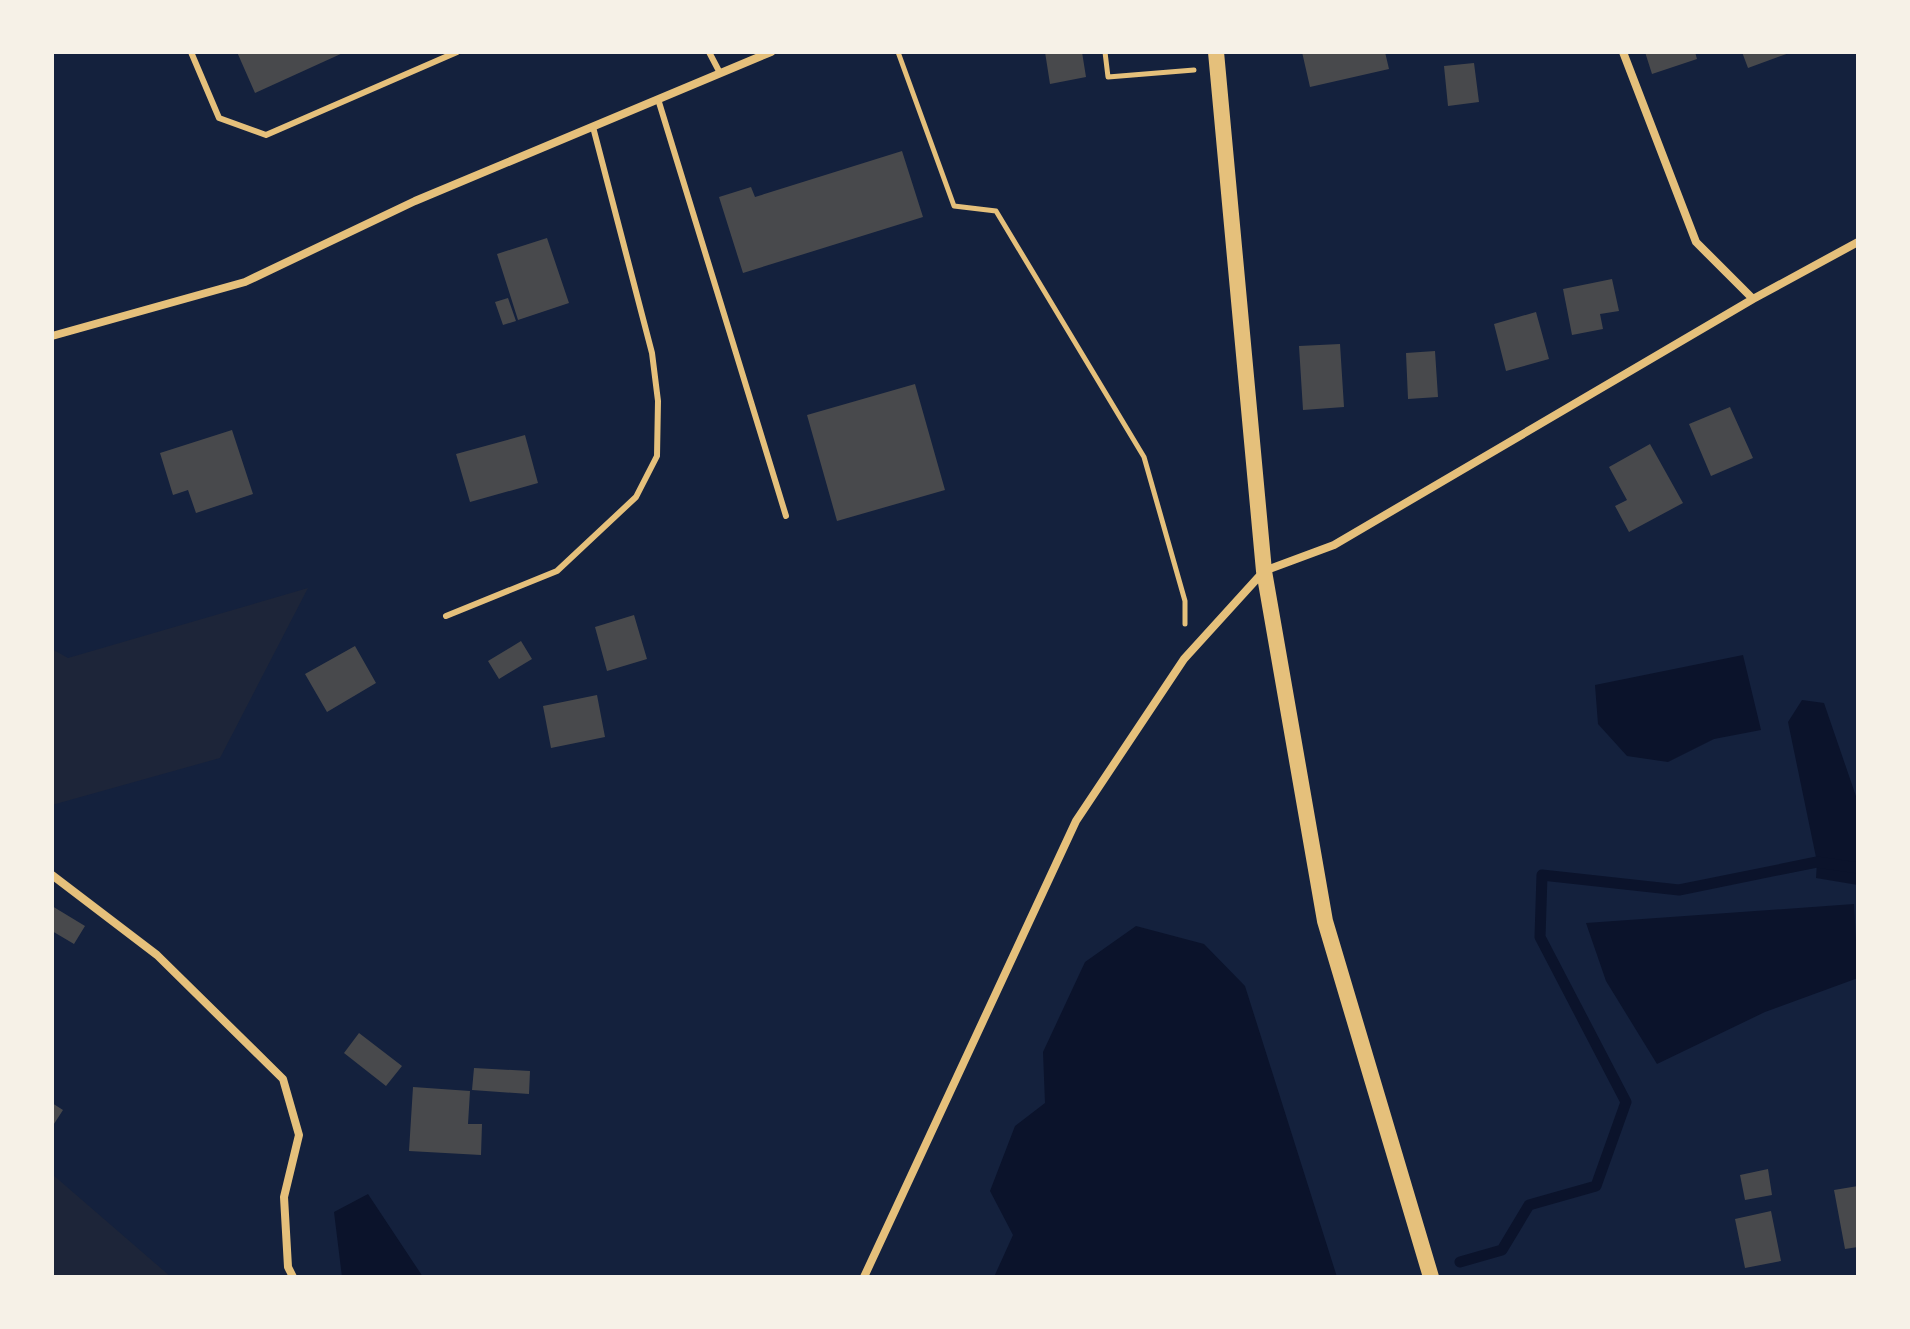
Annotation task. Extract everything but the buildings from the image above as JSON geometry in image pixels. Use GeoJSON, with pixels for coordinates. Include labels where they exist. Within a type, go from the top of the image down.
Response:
{"type":"FeatureCollection","features":[{"type":"Feature","properties":{"kind":"main road"},"geometry":{"type":"LineString","coordinates":[[1216,60],[1264,571],[1325,921],[1431,1277]]}},
{"type":"Feature","properties":{"kind":"street"},"geometry":{"type":"LineString","coordinates":[[52,336],[245,282],[415,201],[771,52]]}},
{"type":"Feature","properties":{"kind":"street"},"geometry":{"type":"LineString","coordinates":[[1623,52],[1696,242],[1753,299]]}},
{"type":"Feature","properties":{"kind":"street"},"geometry":{"type":"LineString","coordinates":[[864,1277],[1076,821],[1184,659],[1264,571],[1334,545],[1753,299],[1858,242]]}},
{"type":"Feature","properties":{"kind":"street"},"geometry":{"type":"LineString","coordinates":[[52,875],[157,955],[283,1079],[299,1135],[284,1197],[288,1267],[293,1277]]}},
{"type":"Feature","properties":{"kind":"lane"},"geometry":{"type":"LineString","coordinates":[[191,52],[219,118],[266,135],[457,52]]}},
{"type":"Feature","properties":{"kind":"lane"},"geometry":{"type":"LineString","coordinates":[[709,52],[720,73]]}},
{"type":"Feature","properties":{"kind":"lane"},"geometry":{"type":"LineString","coordinates":[[658,99],[786,516]]}},
{"type":"Feature","properties":{"kind":"lane"},"geometry":{"type":"LineString","coordinates":[[446,616],[557,571],[636,497],[657,456],[658,401],[652,353],[593,127]]}},
{"type":"Feature","properties":{"kind":"path"},"geometry":{"type":"LineString","coordinates":[[898,52],[954,206],[996,211],[1144,457],[1185,601],[1184,659]]}},
{"type":"Feature","properties":{"kind":"path"},"geometry":{"type":"LineString","coordinates":[[1105,52],[1108,77],[1216,60]]}},
{"type":"Feature","properties":{"kind":"shaded area"},"geometry":{"type":"Polygon","coordinates":[[[308,588],[220,758],[52,805],[52,649],[68,658],[308,588]]]}},
{"type":"Feature","properties":{"kind":"shaded area"},"geometry":{"type":"Polygon","coordinates":[[[1743,655],[1761,730],[1714,739],[1668,762],[1627,756],[1598,724],[1595,685],[1743,655]]]}},
{"type":"Feature","properties":{"kind":"shaded area"},"geometry":{"type":"Polygon","coordinates":[[[1802,700],[1824,703],[1858,802],[1858,885],[1816,878],[1817,862],[1788,722],[1802,700]]]}},
{"type":"Feature","properties":{"kind":"shaded area"},"geometry":{"type":"Polygon","coordinates":[[[1854,904],[1858,978],[1765,1012],[1657,1064],[1606,981],[1586,923],[1854,904]]]}},
{"type":"Feature","properties":{"kind":"shaded area"},"geometry":{"type":"Polygon","coordinates":[[[1136,926],[1204,944],[1245,986],[1337,1277],[994,1277],[1013,1235],[990,1191],[1015,1126],[1045,1103],[1043,1052],[1085,962],[1136,926]]]}},
{"type":"Feature","properties":{"kind":"shaded area"},"geometry":{"type":"Polygon","coordinates":[[[52,1174],[171,1277],[52,1277],[52,1174]]]}},
{"type":"Feature","properties":{"kind":"shaded area"},"geometry":{"type":"Polygon","coordinates":[[[368,1194],[423,1277],[342,1277],[334,1212],[368,1194]]]}},
{"type":"Feature","properties":{"kind":"waterway"},"geometry":{"type":"LineString","coordinates":[[1460,1262],[1502,1250],[1529,1205],[1596,1186],[1626,1102],[1540,937],[1542,875],[1679,890],[1817,862],[1858,868]]}}]}
